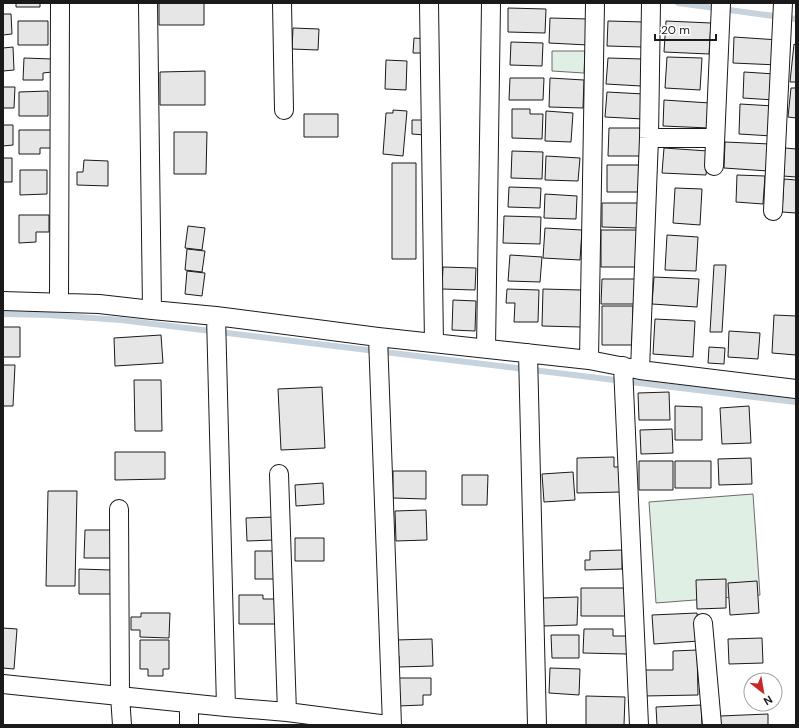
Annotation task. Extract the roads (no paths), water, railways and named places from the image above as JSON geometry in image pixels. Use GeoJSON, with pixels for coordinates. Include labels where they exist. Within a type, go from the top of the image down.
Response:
{"type":"FeatureCollection","features":[{"type":"Feature","properties":{"kind":"street"},"geometry":{"type":"LineString","coordinates":[[59,302],[60,3]]}},
{"type":"Feature","properties":{"kind":"street"},"geometry":{"type":"LineString","coordinates":[[148,3],[152,310]]}},
{"type":"Feature","properties":{"kind":"street"},"geometry":{"type":"LineString","coordinates":[[282,3],[284,110]]}},
{"type":"Feature","properties":{"kind":"street"},"geometry":{"type":"LineString","coordinates":[[429,3],[434,343]]}},
{"type":"Feature","properties":{"kind":"street"},"geometry":{"type":"LineString","coordinates":[[486,349],[491,3]]}},
{"type":"Feature","properties":{"kind":"street"},"geometry":{"type":"LineString","coordinates":[[773,211],[783,3]]}},
{"type":"Feature","properties":{"kind":"street"},"geometry":{"type":"LineString","coordinates":[[589,360],[595,4]]}},
{"type":"Feature","properties":{"kind":"street"},"geometry":{"type":"LineString","coordinates":[[639,725],[628,374],[649,138],[651,7]]}},
{"type":"Feature","properties":{"kind":"street"},"geometry":{"type":"LineString","coordinates":[[714,166],[721,12]]}},
{"type":"Feature","properties":{"kind":"street"},"geometry":{"type":"LineString","coordinates":[[649,138],[715,138]]}},
{"type":"Feature","properties":{"kind":"street"},"geometry":{"type":"LineString","coordinates":[[3,301],[99,304],[152,310],[217,326],[378,346],[434,343],[486,349],[528,363],[589,360],[628,374],[796,389]]}},
{"type":"Feature","properties":{"kind":"street"},"geometry":{"type":"LineString","coordinates":[[217,326],[226,707]]}},
{"type":"Feature","properties":{"kind":"street"},"geometry":{"type":"LineString","coordinates":[[378,346],[392,725]]}},
{"type":"Feature","properties":{"kind":"street"},"geometry":{"type":"LineString","coordinates":[[528,363],[537,725]]}},
{"type":"Feature","properties":{"kind":"street"},"geometry":{"type":"LineString","coordinates":[[279,474],[287,712]]}},
{"type":"Feature","properties":{"kind":"street"},"geometry":{"type":"LineString","coordinates":[[118,509],[120,696],[122,725]]}},
{"type":"Feature","properties":{"kind":"street"},"geometry":{"type":"LineString","coordinates":[[702,623],[712,725]]}},
{"type":"Feature","properties":{"kind":"street"},"geometry":{"type":"LineString","coordinates":[[3,684],[226,707],[250,717],[287,712],[352,723],[388,725]]}},
{"type":"Feature","properties":{"kind":"street"},"geometry":{"type":"LineString","coordinates":[[189,703],[189,725]]}},
{"type":"Feature","properties":{"kind":"waterway"},"geometry":{"type":"LineString","coordinates":[[678,3],[796,19]]}},
{"type":"Feature","properties":{"kind":"waterway"},"geometry":{"type":"LineString","coordinates":[[3,314],[49,315],[121,320],[796,402]]}}]}
